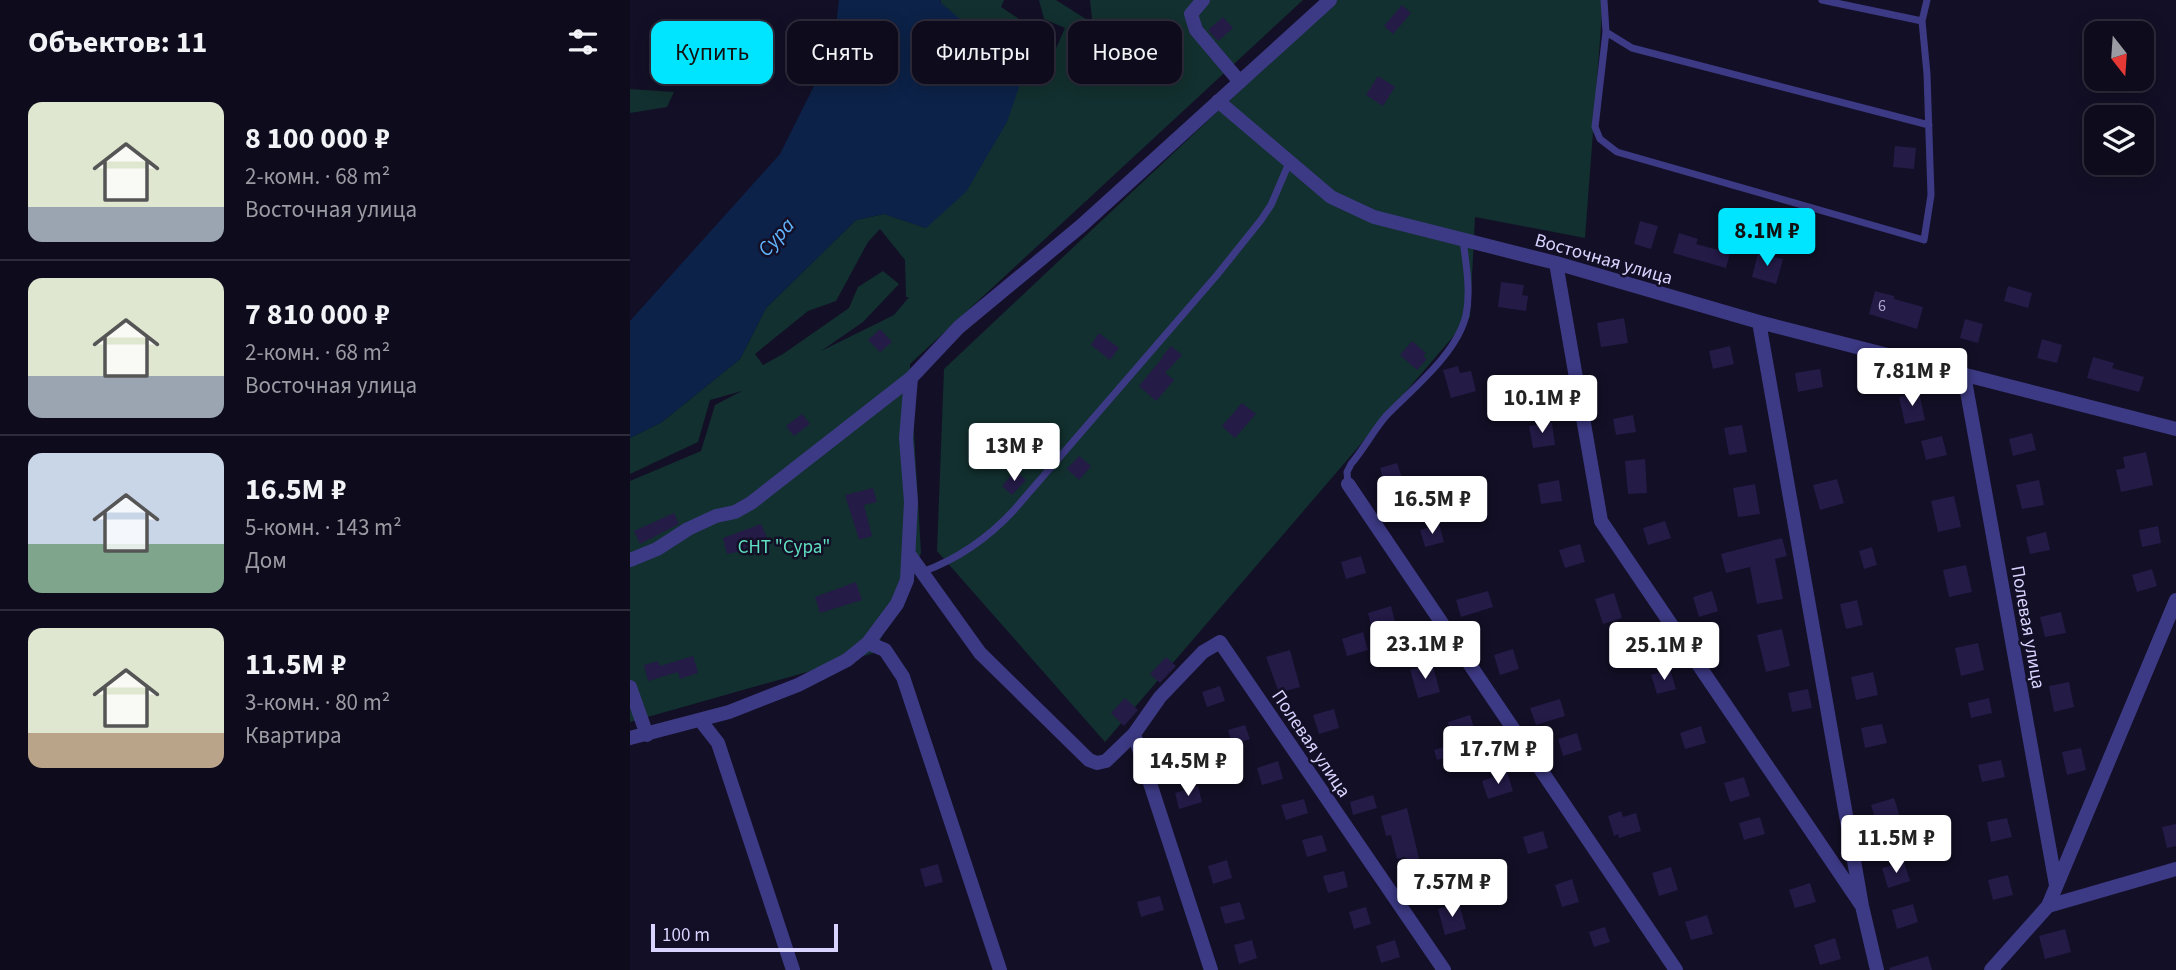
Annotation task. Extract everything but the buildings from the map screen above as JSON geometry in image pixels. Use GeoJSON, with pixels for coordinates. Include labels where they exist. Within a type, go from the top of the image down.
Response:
{"type":"FeatureCollection","features":[{"type":"Feature","properties":{"kind":"street"},"geometry":{"type":"LineString","coordinates":[[1203,0],[1191,14],[1196,30],[1240,82]]}},
{"type":"Feature","properties":{"kind":"street"},"geometry":{"type":"LineString","coordinates":[[630,560],[657,549],[688,529],[716,516],[735,512],[751,503],[911,378],[959,327],[1081,226],[1331,0]]}},
{"type":"Feature","properties":{"kind":"street","name":"Восточная улица"},"geometry":{"type":"LineString","coordinates":[[1218,101],[1331,197],[1374,217],[1556,263],[1759,322],[2175,429]]}},
{"type":"Feature","properties":{"kind":"street"},"geometry":{"type":"LineString","coordinates":[[1556,263],[1601,522],[1862,906]]}},
{"type":"Feature","properties":{"kind":"street"},"geometry":{"type":"LineString","coordinates":[[1759,322],[1862,906],[1877,970]]}},
{"type":"Feature","properties":{"kind":"street","name":"Полевая улица"},"geometry":{"type":"LineString","coordinates":[[1964,375],[2056,885]]}},
{"type":"Feature","properties":{"kind":"street"},"geometry":{"type":"LineString","coordinates":[[630,738],[729,712],[798,685],[847,660],[868,643],[897,604],[906,580],[911,502],[906,438],[911,378]]}},
{"type":"Feature","properties":{"kind":"street"},"geometry":{"type":"LineString","coordinates":[[2175,429],[2176,445]]}},
{"type":"Feature","properties":{"kind":"street"},"geometry":{"type":"LineString","coordinates":[[1348,484],[1676,970]]}},
{"type":"Feature","properties":{"kind":"street"},"geometry":{"type":"LineString","coordinates":[[909,554],[980,653],[1089,761],[1106,761],[1135,734],[1211,970]]}},
{"type":"Feature","properties":{"kind":"street"},"geometry":{"type":"LineString","coordinates":[[1991,970],[2048,906],[2176,600]]}},
{"type":"Feature","properties":{"kind":"street","name":"Полевая улица"},"geometry":{"type":"LineString","coordinates":[[1135,734],[1160,697],[1203,652],[1220,642],[1444,970]]}},
{"type":"Feature","properties":{"kind":"street"},"geometry":{"type":"LineString","coordinates":[[868,643],[885,650],[903,677],[1000,970]]}},
{"type":"Feature","properties":{"kind":"street"},"geometry":{"type":"LineString","coordinates":[[630,687],[647,735]]}},
{"type":"Feature","properties":{"kind":"street"},"geometry":{"type":"LineString","coordinates":[[701,720],[718,743],[793,970]]}},
{"type":"Feature","properties":{"kind":"street"},"geometry":{"type":"LineString","coordinates":[[2048,906],[2176,869]]}},
{"type":"Feature","properties":{"kind":"lane"},"geometry":{"type":"LineString","coordinates":[[1604,0],[1606,33],[1595,127],[1600,139],[1617,152],[1924,240],[1931,195],[1927,74],[1922,21],[1927,0]]}},
{"type":"Feature","properties":{"kind":"lane"},"geometry":{"type":"LineString","coordinates":[[1822,0],[1922,21]]}},
{"type":"Feature","properties":{"kind":"lane"},"geometry":{"type":"LineString","coordinates":[[1606,33],[1632,48],[1929,125]]}},
{"type":"Feature","properties":{"kind":"lane"},"geometry":{"type":"LineString","coordinates":[[922,572],[965,551],[999,526],[1014,510],[1217,275],[1261,220],[1271,205],[1290,162]]}},
{"type":"Feature","properties":{"kind":"lane"},"geometry":{"type":"LineString","coordinates":[[1348,484],[1351,464],[1384,419],[1420,385],[1461,328],[1468,300],[1464,240]]}},
{"type":"Feature","properties":{"kind":"green space","name":"СНТ \"Сура\""},"geometry":{"type":"Polygon","coordinates":[[[941,0],[1004,0],[1001,7],[1022,21],[940,21],[941,0]]]}},
{"type":"Feature","properties":{"kind":"green space","name":"СНТ \"Сура\""},"geometry":{"type":"Polygon","coordinates":[[[1039,0],[1056,0],[1086,19],[1068,21],[1068,84],[1182,84],[1182,21],[1092,21],[1090,0],[1303,0],[910,364],[921,553],[874,653],[630,722],[630,481],[701,451],[715,405],[742,391],[710,400],[698,442],[630,474],[630,438],[662,422],[740,359],[766,308],[856,220],[884,214],[926,228],[935,84],[1054,84],[1054,53],[1065,28],[1054,21],[1044,19],[1039,0]],[[880,229],[868,242],[836,301],[808,311],[755,354],[763,365],[783,354],[849,308],[858,287],[883,271],[899,284],[863,322],[821,351],[894,315],[909,297],[906,297],[905,260],[880,229]]]}},
{"type":"Feature","properties":{"kind":"green space"},"geometry":{"type":"Polygon","coordinates":[[[1336,0],[1603,0],[1585,238],[1475,217],[1470,317],[1105,742],[937,551],[944,369],[1336,0]]]}},
{"type":"Feature","properties":{"kind":"green space"},"geometry":{"type":"Polygon","coordinates":[[[630,89],[674,92],[667,107],[630,113],[630,89]]]}},
{"type":"Feature","properties":{"kind":"water","name":"Сура"},"geometry":{"type":"Polygon","coordinates":[[[839,0],[941,0],[940,2],[962,21],[912,21],[912,84],[1020,84],[1007,122],[966,192],[926,228],[884,214],[856,220],[766,308],[740,359],[662,422],[630,438],[630,321],[780,154],[815,84],[898,84],[898,21],[836,21],[839,0]]]}}]}
